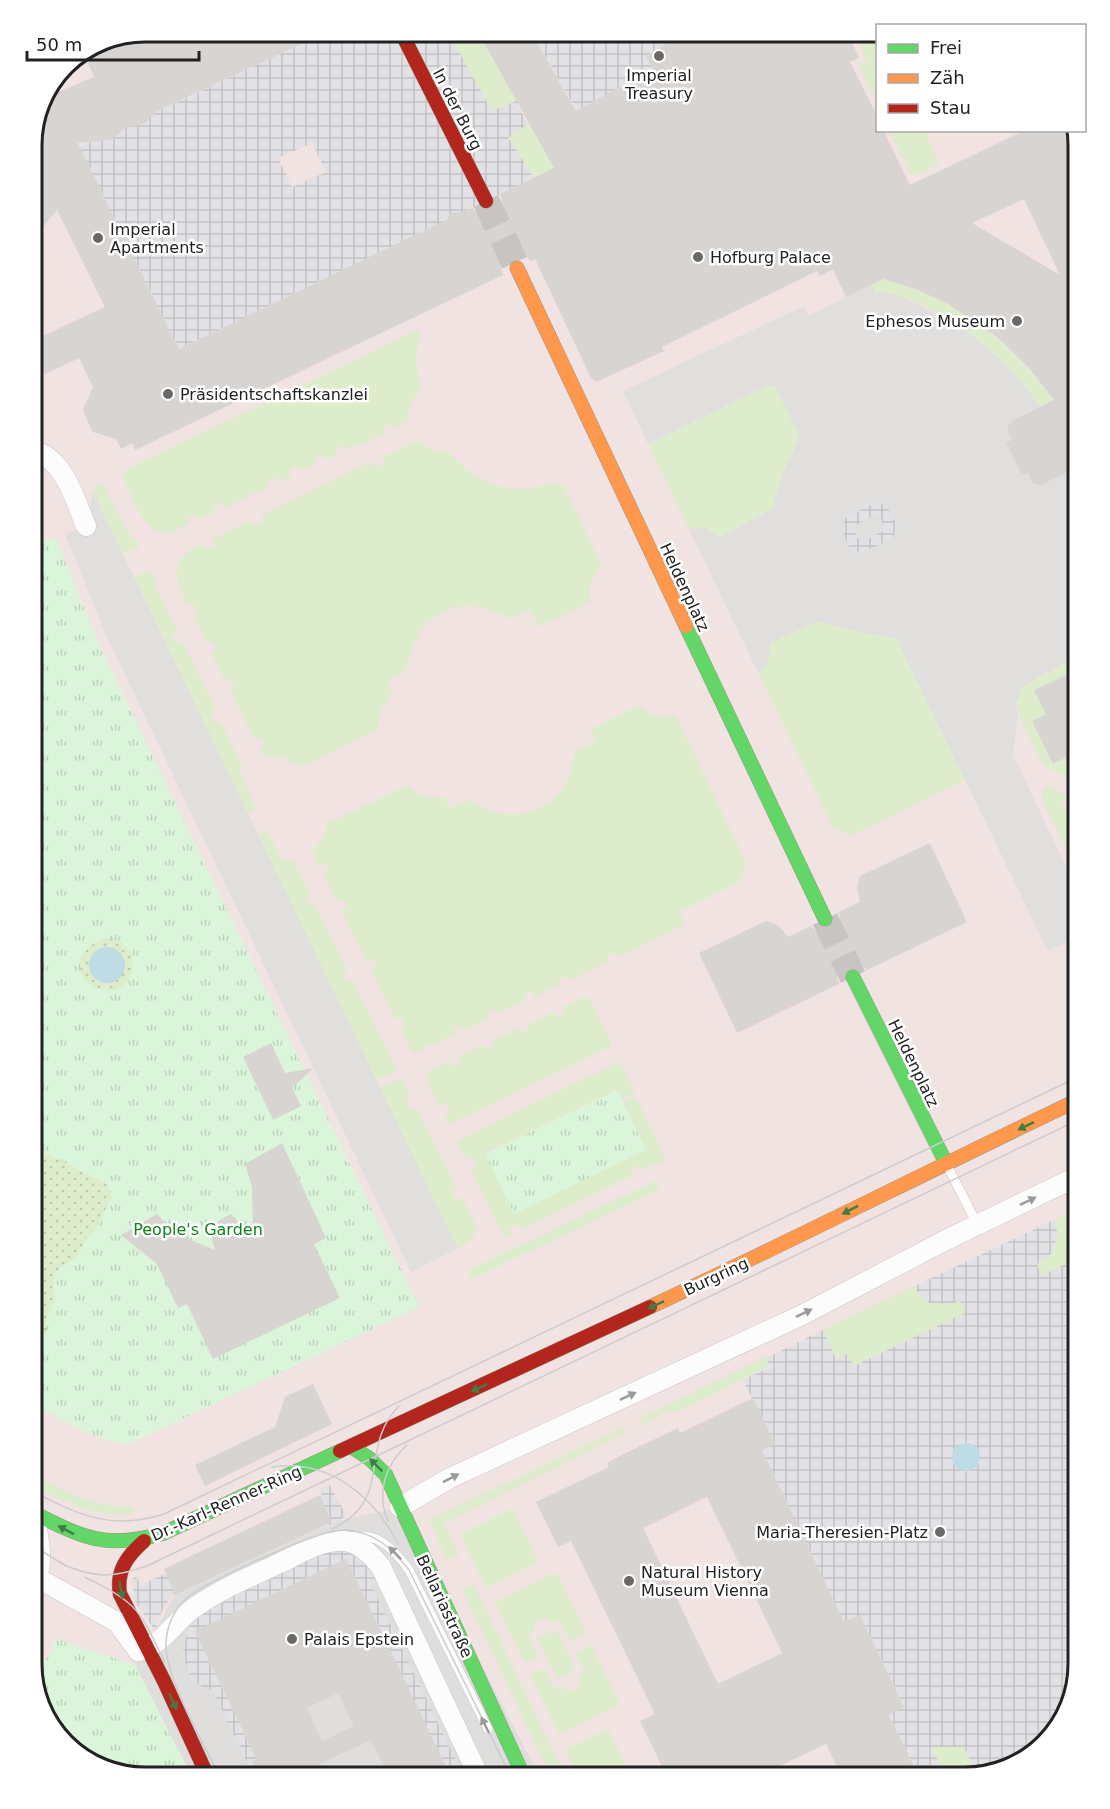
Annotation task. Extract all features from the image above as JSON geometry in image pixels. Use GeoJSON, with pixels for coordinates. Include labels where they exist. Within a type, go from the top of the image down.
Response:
{"type":"FeatureCollection","features":[{"type":"Feature","properties":{"kind":"main road","name":"In der Burg"},"geometry":{"type":"LineString","coordinates":[[406,42],[486,201]]}},
{"type":"Feature","properties":{"kind":"main road","name":"Heldenplatz"},"geometry":{"type":"LineString","coordinates":[[517,268],[825,920]]}},
{"type":"Feature","properties":{"kind":"main road","name":"Heldenplatz"},"geometry":{"type":"LineString","coordinates":[[853,977],[946,1163]]}},
{"type":"Feature","properties":{"kind":"main road","name":"Burgring"},"geometry":{"type":"LineString","coordinates":[[352,1447],[761,1255],[1068,1105]]}},
{"type":"Feature","properties":{"kind":"main road","name":"Bellariastraße"},"geometry":{"type":"LineString","coordinates":[[352,1447],[370,1459],[386,1475],[519,1767]]}},
{"type":"Feature","properties":{"kind":"main road","name":"Dr.-Karl-Renner-Ring"},"geometry":{"type":"LineString","coordinates":[[42,1518],[90,1540],[124,1543],[144,1540],[352,1447]]}},
{"type":"Feature","properties":{"kind":"main road"},"geometry":{"type":"LineString","coordinates":[[144,1540],[126,1558],[119,1575],[121,1597],[203,1767]]}},
{"type":"Feature","properties":{"kind":"street"},"geometry":{"type":"LineString","coordinates":[[42,455],[65,476],[86,526]]}},
{"type":"Feature","properties":{"kind":"street"},"geometry":{"type":"LineString","coordinates":[[400,1507],[450,1478],[802,1315],[977,1224],[1068,1181]]}},
{"type":"Feature","properties":{"kind":"street"},"geometry":{"type":"LineString","coordinates":[[42,1587],[117,1622],[138,1652],[148,1649],[166,1636],[186,1614],[206,1599],[306,1550],[336,1540],[362,1547],[381,1567],[473,1767]]}},
{"type":"Feature","properties":{"kind":"lane"},"geometry":{"type":"LineString","coordinates":[[946,1163],[977,1224]]}},
{"type":"Feature","properties":{"kind":"lane"},"geometry":{"type":"LineString","coordinates":[[336,1540],[363,1535],[374,1537],[397,1555],[409,1570],[494,1742]]}},
{"type":"Feature","properties":{"kind":"shaded area"},"geometry":{"type":"Polygon","coordinates":[[[145,42],[876,42],[876,132],[1067,132],[1068,1664],[1065,1691],[1054,1716],[1043,1732],[1022,1750],[992,1764],[979,1766],[535,1767],[400,1507],[332,1522],[175,1595],[135,1665],[186,1767],[125,1765],[112,1762],[88,1750],[67,1732],[59,1721],[45,1691],[43,1678],[42,138],[45,118],[63,82],[77,67],[93,56],[112,47],[145,42]]]}},
{"type":"Feature","properties":{"kind":"shaded area"},"geometry":{"type":"Polygon","coordinates":[[[306,42],[454,42],[492,111],[518,100],[517,104],[529,123],[507,139],[510,140],[534,178],[179,349],[79,147],[105,136],[106,140],[111,140],[115,136],[114,132],[137,121],[139,125],[147,121],[145,117],[306,42]],[[312,143],[278,158],[292,187],[326,172],[312,143]]]}},
{"type":"Feature","properties":{"kind":"shaded area"},"geometry":{"type":"Polygon","coordinates":[[[537,42],[671,42],[646,56],[653,69],[577,111],[537,42]]]}},
{"type":"Feature","properties":{"kind":"shaded area"},"geometry":{"type":"Polygon","coordinates":[[[872,284],[876,293],[881,291],[902,297],[952,321],[1002,361],[1040,407],[1010,422],[1007,430],[1012,440],[1007,442],[1032,483],[1041,485],[1068,472],[1068,657],[1065,663],[1022,688],[1016,704],[1018,714],[1013,755],[1068,871],[1068,941],[1048,951],[896,638],[857,632],[818,621],[770,643],[769,660],[758,673],[689,529],[704,527],[720,537],[772,509],[781,477],[800,437],[775,387],[769,385],[648,444],[623,391],[804,306],[809,316],[872,284]]]}},
{"type":"Feature","properties":{"kind":"shaded area"},"geometry":{"type":"Polygon","coordinates":[[[93,492],[458,1249],[411,1272],[105,633],[65,534],[86,526],[93,492]]]}},
{"type":"Feature","properties":{"kind":"shaded area"},"geometry":{"type":"Polygon","coordinates":[[[877,502],[887,506],[897,526],[893,538],[862,553],[850,549],[841,529],[845,518],[877,502]],[[875,515],[855,525],[854,530],[858,539],[864,541],[883,531],[884,527],[880,517],[875,515]]]}},
{"type":"Feature","properties":{"kind":"shaded area","name":"Maria-Theresien-Platz"},"geometry":{"type":"Polygon","coordinates":[[[1054,1220],[1058,1235],[1053,1249],[1048,1258],[1037,1264],[1042,1275],[1068,1263],[1068,1664],[1065,1691],[1054,1716],[1033,1742],[1011,1756],[992,1764],[979,1766],[973,1766],[964,1747],[932,1747],[941,1767],[914,1767],[889,1714],[904,1706],[860,1615],[844,1623],[762,1450],[775,1444],[743,1380],[770,1367],[766,1358],[823,1330],[836,1359],[847,1354],[854,1366],[965,1313],[960,1301],[950,1304],[930,1303],[920,1296],[915,1286],[1054,1220]]]}},
{"type":"Feature","properties":{"kind":"shaded area"},"geometry":{"type":"Polygon","coordinates":[[[329,1484],[346,1515],[339,1521],[320,1529],[316,1520],[182,1587],[170,1598],[162,1611],[156,1626],[163,1628],[154,1629],[134,1600],[132,1579],[136,1577],[141,1585],[323,1498],[319,1489],[329,1484]]]}},
{"type":"Feature","properties":{"kind":"shaded area"},"geometry":{"type":"Polygon","coordinates":[[[400,1507],[535,1767],[187,1767],[135,1665],[175,1595],[332,1522],[400,1507]]]}},
{"type":"Feature","properties":{"kind":"shaded area"},"geometry":{"type":"Polygon","coordinates":[[[326,1552],[354,1553],[371,1568],[376,1580],[371,1585],[459,1767],[446,1767],[346,1559],[195,1632],[260,1767],[249,1767],[213,1691],[192,1682],[183,1655],[184,1644],[190,1625],[205,1609],[296,1564],[326,1552]]]}},
{"type":"Feature","properties":{"kind":"green space"},"geometry":{"type":"Polygon","coordinates":[[[454,42],[484,42],[516,100],[492,111],[454,42]]]}},
{"type":"Feature","properties":{"kind":"green space"},"geometry":{"type":"Polygon","coordinates":[[[859,42],[876,42],[876,102],[859,64],[867,60],[859,42]]]}},
{"type":"Feature","properties":{"kind":"green space"},"geometry":{"type":"Polygon","coordinates":[[[529,123],[554,168],[534,178],[510,140],[507,139],[529,123]]]}},
{"type":"Feature","properties":{"kind":"green space"},"geometry":{"type":"Polygon","coordinates":[[[890,132],[924,132],[939,164],[912,176],[890,132]]]}},
{"type":"Feature","properties":{"kind":"green space"},"geometry":{"type":"Polygon","coordinates":[[[877,278],[917,289],[958,309],[994,335],[1010,350],[1053,401],[1040,407],[997,357],[963,328],[944,316],[904,298],[876,294],[872,284],[879,281],[877,278]]]}},
{"type":"Feature","properties":{"kind":"green space"},"geometry":{"type":"Polygon","coordinates":[[[416,331],[420,334],[416,356],[420,391],[411,402],[406,422],[395,428],[392,423],[382,428],[385,433],[347,450],[344,445],[336,449],[338,454],[325,460],[322,455],[314,458],[316,464],[300,471],[298,466],[290,470],[292,476],[279,482],[276,477],[267,481],[269,486],[225,508],[222,503],[213,507],[215,512],[199,519],[196,514],[188,518],[190,524],[173,531],[163,533],[156,531],[144,519],[124,479],[123,474],[127,469],[416,331]]]}},
{"type":"Feature","properties":{"kind":"green space"},"geometry":{"type":"Polygon","coordinates":[[[769,385],[775,387],[800,437],[781,477],[772,509],[720,537],[702,528],[689,529],[648,444],[769,385]]]}},
{"type":"Feature","properties":{"kind":"green space"},"geometry":{"type":"Polygon","coordinates":[[[418,440],[433,451],[449,452],[475,476],[496,485],[519,489],[551,483],[563,485],[602,565],[591,582],[590,602],[538,627],[530,609],[509,619],[491,610],[474,606],[457,607],[443,612],[430,621],[419,634],[407,669],[387,681],[392,693],[381,710],[377,730],[300,767],[283,757],[264,757],[260,748],[265,745],[260,737],[254,739],[230,690],[235,687],[231,679],[225,681],[211,653],[216,650],[212,641],[207,643],[193,615],[198,613],[193,604],[188,606],[181,591],[177,576],[179,562],[194,547],[203,544],[206,549],[214,545],[212,539],[251,520],[255,525],[263,521],[261,516],[372,461],[376,467],[384,463],[382,457],[418,440]]]}},
{"type":"Feature","properties":{"kind":"green space"},"geometry":{"type":"Polygon","coordinates":[[[97,484],[105,489],[124,526],[139,545],[138,548],[123,554],[93,492],[97,484]]]}},
{"type":"Feature","properties":{"kind":"green space","name":"People's Garden"},"geometry":{"type":"Polygon","coordinates":[[[56,538],[100,647],[419,1307],[131,1443],[120,1443],[94,1436],[42,1408],[42,543],[56,538]]]}},
{"type":"Feature","properties":{"kind":"green space"},"geometry":{"type":"Polygon","coordinates":[[[148,571],[154,575],[156,588],[178,632],[172,635],[176,644],[182,641],[216,710],[210,713],[214,722],[220,721],[242,765],[240,774],[256,807],[248,813],[134,577],[148,571]]]}},
{"type":"Feature","properties":{"kind":"green space"},"geometry":{"type":"Polygon","coordinates":[[[818,621],[857,632],[896,638],[966,780],[856,833],[848,835],[833,827],[758,673],[766,663],[770,643],[818,621]]]}},
{"type":"Feature","properties":{"kind":"green space"},"geometry":{"type":"Polygon","coordinates":[[[1068,657],[1068,676],[1035,690],[1046,714],[1033,721],[1065,758],[1068,765],[1068,778],[1044,765],[1018,710],[1018,697],[1022,688],[1061,665],[1068,657]]]}},
{"type":"Feature","properties":{"kind":"green space"},"geometry":{"type":"Polygon","coordinates":[[[638,705],[655,716],[675,715],[746,862],[743,876],[739,882],[680,912],[685,924],[618,957],[615,952],[607,956],[609,961],[570,980],[567,976],[559,980],[561,984],[534,997],[531,991],[524,995],[526,1000],[498,1013],[495,1009],[487,1013],[489,1018],[464,1031],[461,1025],[453,1029],[455,1034],[414,1053],[401,1029],[406,1026],[401,1017],[396,1020],[371,970],[377,967],[372,958],[367,961],[341,910],[347,907],[343,899],[337,901],[324,875],[329,871],[324,863],[319,865],[312,853],[326,834],[326,824],[407,785],[424,796],[444,797],[449,808],[470,800],[493,812],[519,814],[532,811],[544,806],[563,788],[571,771],[575,752],[595,742],[590,729],[638,705]]]}},
{"type":"Feature","properties":{"kind":"green space"},"geometry":{"type":"Polygon","coordinates":[[[1050,786],[1060,791],[1067,800],[1061,802],[1068,817],[1068,852],[1042,798],[1043,789],[1050,786]]]}},
{"type":"Feature","properties":{"kind":"green space"},"geometry":{"type":"Polygon","coordinates":[[[264,831],[268,833],[283,861],[293,861],[310,893],[305,896],[309,905],[314,903],[348,971],[343,974],[348,983],[352,980],[397,1070],[376,1080],[257,834],[264,831]]]}},
{"type":"Feature","properties":{"kind":"green space"},"geometry":{"type":"Polygon","coordinates":[[[105,938],[118,942],[127,949],[132,958],[133,968],[130,978],[124,985],[114,990],[102,990],[89,984],[81,970],[80,964],[84,953],[93,944],[105,938]]]}},
{"type":"Feature","properties":{"kind":"green space"},"geometry":{"type":"Polygon","coordinates":[[[584,996],[589,998],[611,1043],[610,1047],[449,1124],[445,1115],[450,1112],[445,1103],[439,1106],[427,1080],[428,1072],[448,1062],[451,1067],[459,1063],[456,1058],[484,1045],[487,1050],[495,1046],[493,1041],[519,1028],[522,1034],[530,1029],[528,1024],[553,1012],[556,1017],[564,1014],[562,1007],[584,996]]]}},
{"type":"Feature","properties":{"kind":"green space"},"geometry":{"type":"Polygon","coordinates":[[[617,1063],[621,1064],[635,1093],[622,1099],[617,1090],[485,1153],[514,1213],[646,1150],[624,1103],[636,1097],[665,1160],[643,1170],[640,1165],[632,1169],[634,1175],[521,1229],[517,1224],[509,1228],[512,1234],[504,1237],[471,1170],[476,1167],[472,1158],[467,1160],[457,1141],[617,1063]]]}},
{"type":"Feature","properties":{"kind":"green space"},"geometry":{"type":"Polygon","coordinates":[[[401,1078],[411,1097],[406,1100],[411,1111],[417,1109],[457,1188],[452,1190],[456,1200],[462,1197],[476,1226],[473,1237],[458,1249],[380,1088],[401,1078]]]}},
{"type":"Feature","properties":{"kind":"green space"},"geometry":{"type":"Polygon","coordinates":[[[617,1090],[646,1150],[514,1214],[485,1154],[617,1090]]]}},
{"type":"Feature","properties":{"kind":"green space"},"geometry":{"type":"Polygon","coordinates":[[[42,1151],[108,1185],[112,1196],[95,1230],[88,1236],[78,1255],[56,1272],[53,1287],[55,1301],[46,1320],[47,1330],[42,1340],[42,1151]]]}},
{"type":"Feature","properties":{"kind":"green space"},"geometry":{"type":"Polygon","coordinates":[[[655,1181],[659,1190],[472,1279],[468,1270],[655,1181]]]}},
{"type":"Feature","properties":{"kind":"green space"},"geometry":{"type":"Polygon","coordinates":[[[1068,1213],[1068,1263],[1042,1276],[1037,1264],[1053,1251],[1055,1246],[1057,1234],[1054,1220],[1068,1213]]]}},
{"type":"Feature","properties":{"kind":"green space"},"geometry":{"type":"Polygon","coordinates":[[[915,1286],[920,1296],[960,1300],[966,1313],[854,1367],[836,1359],[823,1330],[915,1286]]]}},
{"type":"Feature","properties":{"kind":"green space"},"geometry":{"type":"Polygon","coordinates":[[[765,1357],[770,1366],[680,1411],[672,1410],[642,1425],[640,1419],[765,1357]]]}},
{"type":"Feature","properties":{"kind":"green space"},"geometry":{"type":"Polygon","coordinates":[[[622,1427],[625,1433],[444,1523],[459,1556],[447,1560],[429,1520],[622,1427]]]}},
{"type":"Feature","properties":{"kind":"green space"},"geometry":{"type":"Polygon","coordinates":[[[42,1479],[92,1501],[133,1507],[133,1514],[105,1514],[56,1497],[42,1489],[42,1479]]]}},
{"type":"Feature","properties":{"kind":"green space"},"geometry":{"type":"Polygon","coordinates":[[[512,1508],[538,1562],[486,1588],[460,1534],[512,1508]]]}},
{"type":"Feature","properties":{"kind":"green space"},"geometry":{"type":"Polygon","coordinates":[[[556,1572],[586,1633],[570,1641],[559,1620],[553,1623],[546,1618],[539,1619],[535,1624],[534,1632],[528,1635],[538,1656],[525,1663],[495,1603],[556,1572]]]}},
{"type":"Feature","properties":{"kind":"green space"},"geometry":{"type":"Polygon","coordinates":[[[474,1585],[560,1767],[546,1767],[462,1589],[474,1585]]]}},
{"type":"Feature","properties":{"kind":"green space"},"geometry":{"type":"Polygon","coordinates":[[[556,1629],[576,1670],[558,1679],[537,1638],[556,1629]]]}},
{"type":"Feature","properties":{"kind":"green space"},"geometry":{"type":"Polygon","coordinates":[[[57,1639],[135,1665],[187,1767],[125,1765],[112,1762],[88,1750],[67,1732],[59,1721],[45,1691],[42,1667],[57,1639]]]}},
{"type":"Feature","properties":{"kind":"green space"},"geometry":{"type":"Polygon","coordinates":[[[591,1645],[620,1704],[559,1734],[530,1675],[544,1668],[554,1689],[560,1686],[567,1691],[576,1690],[580,1685],[579,1676],[585,1673],[575,1653],[591,1645]]]}},
{"type":"Feature","properties":{"kind":"green space"},"geometry":{"type":"Polygon","coordinates":[[[608,1729],[627,1767],[573,1767],[565,1749],[608,1729]]]}},
{"type":"Feature","properties":{"kind":"green space"},"geometry":{"type":"Polygon","coordinates":[[[931,1747],[964,1747],[973,1766],[965,1767],[941,1767],[931,1747]]]}},
{"type":"Feature","properties":{"kind":"water"},"geometry":{"type":"Polygon","coordinates":[[[107,947],[120,952],[125,965],[120,978],[107,983],[94,978],[89,965],[94,952],[107,947]]]}},
{"type":"Feature","properties":{"kind":"water"},"geometry":{"type":"Polygon","coordinates":[[[966,1443],[976,1447],[980,1457],[976,1467],[966,1471],[956,1467],[952,1457],[956,1447],[966,1443]]]}},
{"type":"Feature","properties":{"kind":"building","name":"Hofburg Palace"},"geometry":{"type":"Polygon","coordinates":[[[305,42],[157,111],[144,124],[124,129],[111,140],[78,143],[119,228],[126,230],[129,242],[136,247],[131,252],[179,349],[448,219],[450,213],[472,208],[485,217],[493,215],[499,209],[502,201],[500,194],[554,168],[484,42],[537,42],[576,111],[653,69],[646,56],[671,42],[852,42],[859,58],[850,62],[876,114],[876,132],[884,132],[910,185],[1022,132],[1067,132],[1068,472],[1041,485],[1032,483],[1028,473],[1022,475],[1006,442],[1012,440],[1007,430],[1010,422],[1054,400],[1028,367],[997,337],[948,304],[916,289],[883,279],[846,297],[833,269],[820,276],[817,271],[662,347],[664,351],[596,382],[592,380],[535,259],[531,261],[518,252],[510,254],[504,260],[501,267],[503,275],[135,450],[132,443],[121,449],[116,439],[93,432],[88,422],[83,410],[93,387],[79,358],[42,375],[42,336],[105,307],[57,210],[42,228],[42,138],[45,118],[57,93],[94,77],[87,60],[112,47],[125,44],[305,42]],[[1024,199],[972,223],[1060,275],[1024,199]]]}},
{"type":"Feature","properties":{"kind":"building"},"geometry":{"type":"Polygon","coordinates":[[[1068,675],[1068,765],[1065,758],[1053,764],[1032,721],[1046,714],[1034,690],[1068,675]]]}},
{"type":"Feature","properties":{"kind":"building"},"geometry":{"type":"Polygon","coordinates":[[[930,843],[967,922],[867,970],[861,964],[853,961],[847,963],[840,969],[837,977],[839,984],[737,1033],[699,953],[766,921],[778,925],[788,937],[811,926],[823,935],[832,933],[841,921],[839,912],[860,902],[857,887],[860,876],[930,843]]]}},
{"type":"Feature","properties":{"kind":"building"},"geometry":{"type":"Polygon","coordinates":[[[271,1043],[285,1073],[314,1068],[292,1088],[301,1106],[273,1120],[243,1057],[271,1043]]]}},
{"type":"Feature","properties":{"kind":"building"},"geometry":{"type":"Polygon","coordinates":[[[282,1143],[326,1238],[314,1244],[340,1298],[213,1359],[187,1304],[178,1308],[157,1264],[121,1235],[157,1214],[176,1234],[215,1250],[208,1227],[231,1214],[253,1237],[252,1187],[245,1164],[282,1143]]]}},
{"type":"Feature","properties":{"kind":"building"},"geometry":{"type":"Polygon","coordinates":[[[313,1384],[332,1424],[205,1486],[195,1465],[275,1427],[285,1397],[313,1384]]]}},
{"type":"Feature","properties":{"kind":"building","name":"Natural History Museum Vienna"},"geometry":{"type":"Polygon","coordinates":[[[753,1398],[775,1444],[762,1450],[844,1622],[860,1615],[904,1707],[889,1715],[914,1767],[837,1767],[826,1744],[777,1767],[662,1767],[640,1721],[655,1714],[571,1541],[558,1547],[536,1502],[609,1467],[607,1463],[678,1428],[680,1433],[753,1398]],[[707,1497],[643,1528],[718,1684],[782,1653],[707,1497]]]}},
{"type":"Feature","properties":{"kind":"building"},"geometry":{"type":"Polygon","coordinates":[[[320,1495],[332,1522],[175,1595],[164,1569],[320,1495]]]}},
{"type":"Feature","properties":{"kind":"building"},"geometry":{"type":"Polygon","coordinates":[[[346,1559],[446,1767],[384,1767],[371,1740],[320,1764],[321,1767],[253,1767],[253,1760],[257,1760],[195,1631],[346,1559]],[[338,1693],[307,1708],[322,1741],[354,1726],[338,1693]]]}},
{"type":"Feature","properties":{"kind":"tunnel"},"geometry":{"type":"LineString","coordinates":[[486,201],[517,268]]}},
{"type":"Feature","properties":{"kind":"tunnel"},"geometry":{"type":"LineString","coordinates":[[825,919],[853,977]]}},
{"type":"Feature","properties":{"kind":"tram line"},"geometry":{"type":"LineString","coordinates":[[42,1496],[80,1513],[111,1521],[145,1519],[164,1514],[1068,1082]]}},
{"type":"Feature","properties":{"kind":"tram line"},"geometry":{"type":"LineString","coordinates":[[60,1563],[83,1572],[104,1575],[126,1572],[149,1565],[1068,1125]]}},
{"type":"Feature","properties":{"kind":"tram line"},"geometry":{"type":"LineString","coordinates":[[332,1529],[351,1517],[363,1503],[370,1488],[380,1439],[387,1422],[399,1406]]}},
{"type":"Feature","properties":{"kind":"tram line"},"geometry":{"type":"LineString","coordinates":[[388,1521],[383,1500],[385,1480],[393,1461],[407,1445]]}},
{"type":"Feature","properties":{"kind":"tram line"},"geometry":{"type":"LineString","coordinates":[[272,1467],[293,1466],[312,1469],[347,1484],[376,1510],[398,1544]]}},
{"type":"Feature","properties":{"kind":"tram line"},"geometry":{"type":"LineString","coordinates":[[215,1767],[186,1710],[171,1672],[166,1642],[172,1618],[187,1598],[239,1568],[313,1537],[346,1530],[356,1531],[382,1542],[409,1570],[506,1767]]}},
{"type":"Feature","properties":{"kind":"tram line"},"geometry":{"type":"LineString","coordinates":[[42,1551],[66,1566]]}},
{"type":"Feature","properties":{"kind":"tram line"},"geometry":{"type":"LineString","coordinates":[[85,1577],[116,1594],[139,1613],[164,1661]]}},
{"type":"Feature","properties":{"kind":"traffic: fast"},"geometry":{"type":"LineString","coordinates":[[686,626],[825,919]]}},
{"type":"Feature","properties":{"kind":"traffic: fast"},"geometry":{"type":"LineString","coordinates":[[853,977],[946,1163]]}},
{"type":"Feature","properties":{"kind":"traffic: fast"},"geometry":{"type":"LineString","coordinates":[[352,1447],[370,1459],[386,1475],[519,1767]]}},
{"type":"Feature","properties":{"kind":"traffic: fast"},"geometry":{"type":"LineString","coordinates":[[42,1517],[66,1529],[96,1539],[126,1541],[144,1538],[164,1533],[340,1451]]}},
{"type":"Feature","properties":{"kind":"traffic: slow"},"geometry":{"type":"LineString","coordinates":[[517,268],[686,626]]}},
{"type":"Feature","properties":{"kind":"traffic: slow"},"geometry":{"type":"LineString","coordinates":[[650,1307],[1068,1105]]}},
{"type":"Feature","properties":{"kind":"traffic: jam"},"geometry":{"type":"LineString","coordinates":[[406,42],[486,201]]}},
{"type":"Feature","properties":{"kind":"traffic: jam"},"geometry":{"type":"LineString","coordinates":[[340,1451],[650,1307]]}},
{"type":"Feature","properties":{"kind":"traffic: jam"},"geometry":{"type":"LineString","coordinates":[[144,1541],[124,1564],[120,1578],[120,1594],[164,1681],[203,1767]]}},
{"type":"Feature","properties":{"kind":"place","name":"Imperial Treasury"},"geometry":{"type":"Point","coordinates":[659,56]}},
{"type":"Feature","properties":{"kind":"place","name":"Imperial Apartments"},"geometry":{"type":"Point","coordinates":[98,238]}},
{"type":"Feature","properties":{"kind":"place","name":"Hofburg Palace"},"geometry":{"type":"Point","coordinates":[698,257]}},
{"type":"Feature","properties":{"kind":"place","name":"Ephesos Museum"},"geometry":{"type":"Point","coordinates":[1017,321]}},
{"type":"Feature","properties":{"kind":"place","name":"Präsidentschaftskanzlei"},"geometry":{"type":"Point","coordinates":[168,394]}},
{"type":"Feature","properties":{"kind":"place","name":"Maria-Theresien-Platz"},"geometry":{"type":"Point","coordinates":[940,1532]}},
{"type":"Feature","properties":{"kind":"place","name":"Natural History Museum Vienna"},"geometry":{"type":"Point","coordinates":[629,1581]}},
{"type":"Feature","properties":{"kind":"place","name":"Palais Epstein"},"geometry":{"type":"Point","coordinates":[292,1639]}}]}
